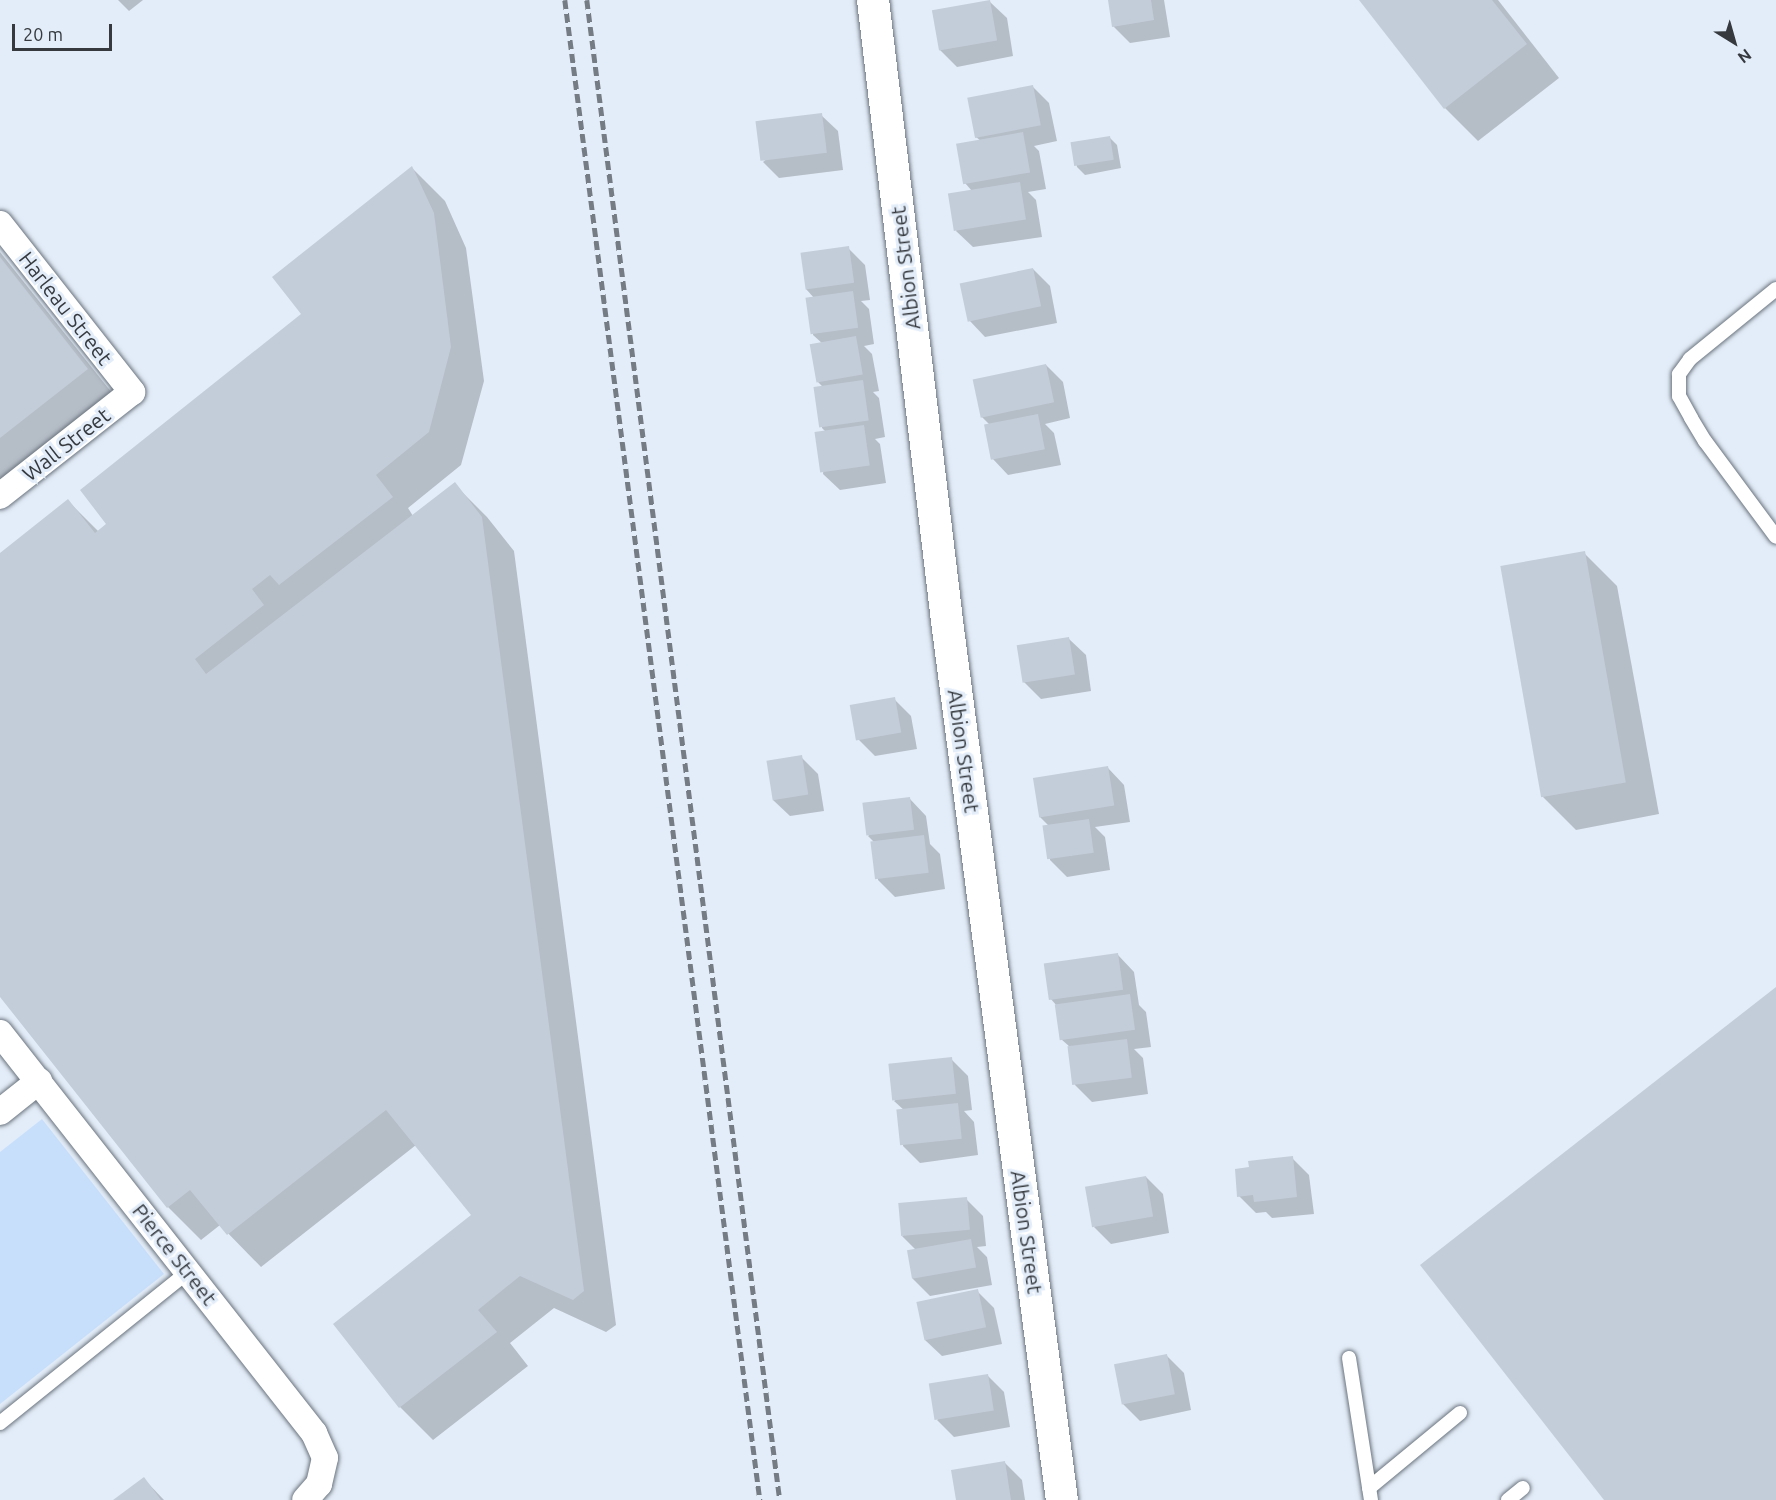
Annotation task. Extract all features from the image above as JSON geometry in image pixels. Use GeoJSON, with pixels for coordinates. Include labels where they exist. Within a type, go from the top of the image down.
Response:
{"type":"FeatureCollection","features":[{"type":"Feature","properties":{"kind":"street","name":"Albion Street"},"geometry":{"type":"LineString","coordinates":[[873,0],[947,621],[1062,1500]]}},
{"type":"Feature","properties":{"kind":"street","name":"Harleau Street"},"geometry":{"type":"LineString","coordinates":[[0,224],[132,392]]}},
{"type":"Feature","properties":{"kind":"street","name":"Wall Street"},"geometry":{"type":"LineString","coordinates":[[0,496],[132,392]]}},
{"type":"Feature","properties":{"kind":"street","name":"Pierce Street"},"geometry":{"type":"LineString","coordinates":[[0,1033],[314,1433],[326,1458],[312,1492]]}},
{"type":"Feature","properties":{"kind":"street"},"geometry":{"type":"LineString","coordinates":[[0,1112],[39,1081]]}},
{"type":"Feature","properties":{"kind":"lane"},"geometry":{"type":"LineString","coordinates":[[1776,289],[1690,359],[1679,374],[1679,396],[1705,441],[1776,537]]}},
{"type":"Feature","properties":{"kind":"lane"},"geometry":{"type":"LineString","coordinates":[[0,1423],[189,1271]]}},
{"type":"Feature","properties":{"kind":"lane"},"geometry":{"type":"LineString","coordinates":[[1349,1358],[1370,1494]]}},
{"type":"Feature","properties":{"kind":"lane"},"geometry":{"type":"LineString","coordinates":[[1370,1494],[1460,1413]]}},
{"type":"Feature","properties":{"kind":"lane"},"geometry":{"type":"LineString","coordinates":[[1508,1500],[1523,1488]]}},
{"type":"Feature","properties":{"kind":"shaded area"},"geometry":{"type":"Polygon","coordinates":[[[42,1119],[164,1274],[0,1404],[0,1152],[42,1119]]]}},
{"type":"Feature","properties":{"kind":"building"},"geometry":{"type":"Polygon","coordinates":[[[990,0],[997,40],[939,51],[932,10],[990,0]]]}},
{"type":"Feature","properties":{"kind":"building"},"geometry":{"type":"Polygon","coordinates":[[[1108,0],[1151,0],[1154,20],[1112,27],[1108,0]]]}},
{"type":"Feature","properties":{"kind":"building"},"geometry":{"type":"Polygon","coordinates":[[[1359,0],[1492,0],[1527,44],[1444,109],[1359,0]]]}},
{"type":"Feature","properties":{"kind":"building"},"geometry":{"type":"Polygon","coordinates":[[[1033,85],[1041,125],[975,138],[967,98],[1033,85]]]}},
{"type":"Feature","properties":{"kind":"building"},"geometry":{"type":"Polygon","coordinates":[[[822,113],[827,153],[760,161],[755,121],[822,113]]]}},
{"type":"Feature","properties":{"kind":"building"},"geometry":{"type":"Polygon","coordinates":[[[1023,132],[1030,172],[963,184],[956,144],[1023,132]]]}},
{"type":"Feature","properties":{"kind":"building"},"geometry":{"type":"Polygon","coordinates":[[[1110,136],[1114,160],[1074,166],[1070,142],[1110,136]]]}},
{"type":"Feature","properties":{"kind":"building"},"geometry":{"type":"Polygon","coordinates":[[[412,166],[434,213],[451,347],[429,432],[376,475],[393,497],[279,585],[270,575],[252,589],[264,605],[195,659],[206,674],[455,482],[482,517],[584,1291],[573,1300],[520,1276],[478,1310],[497,1332],[399,1408],[333,1324],[471,1215],[386,1110],[227,1235],[190,1190],[167,1208],[0,997],[0,553],[68,499],[95,533],[106,524],[80,490],[301,314],[272,277],[412,166]]]}},
{"type":"Feature","properties":{"kind":"building"},"geometry":{"type":"Polygon","coordinates":[[[1020,182],[1026,220],[954,231],[948,193],[1020,182]]]}},
{"type":"Feature","properties":{"kind":"building"},"geometry":{"type":"Polygon","coordinates":[[[849,246],[854,283],[806,289],[800,253],[849,246]]]}},
{"type":"Feature","properties":{"kind":"building"},"geometry":{"type":"Polygon","coordinates":[[[0,257],[88,369],[0,438],[0,257]]]}},
{"type":"Feature","properties":{"kind":"building"},"geometry":{"type":"Polygon","coordinates":[[[1033,268],[1041,306],[968,322],[960,284],[1033,268]]]}},
{"type":"Feature","properties":{"kind":"building"},"geometry":{"type":"Polygon","coordinates":[[[853,291],[858,328],[811,334],[805,298],[853,291]]]}},
{"type":"Feature","properties":{"kind":"building"},"geometry":{"type":"Polygon","coordinates":[[[856,336],[863,374],[816,383],[810,344],[856,336]]]}},
{"type":"Feature","properties":{"kind":"building"},"geometry":{"type":"Polygon","coordinates":[[[1046,364],[1054,402],[981,418],[973,380],[1046,364]]]}},
{"type":"Feature","properties":{"kind":"building"},"geometry":{"type":"Polygon","coordinates":[[[863,380],[869,421],[819,428],[813,387],[863,380]]]}},
{"type":"Feature","properties":{"kind":"building"},"geometry":{"type":"Polygon","coordinates":[[[1038,414],[1045,449],[991,460],[984,424],[1038,414]]]}},
{"type":"Feature","properties":{"kind":"building"},"geometry":{"type":"Polygon","coordinates":[[[864,425],[870,466],[820,473],[814,432],[864,425]]]}},
{"type":"Feature","properties":{"kind":"building"},"geometry":{"type":"Polygon","coordinates":[[[1585,551],[1626,782],[1541,797],[1500,566],[1585,551]]]}},
{"type":"Feature","properties":{"kind":"building"},"geometry":{"type":"Polygon","coordinates":[[[1069,637],[1075,675],[1023,683],[1017,645],[1069,637]]]}},
{"type":"Feature","properties":{"kind":"building"},"geometry":{"type":"Polygon","coordinates":[[[895,697],[901,732],[856,740],[850,705],[895,697]]]}},
{"type":"Feature","properties":{"kind":"building"},"geometry":{"type":"Polygon","coordinates":[[[802,755],[808,795],[773,800],[766,761],[802,755]]]}},
{"type":"Feature","properties":{"kind":"building"},"geometry":{"type":"Polygon","coordinates":[[[1108,766],[1114,806],[1039,817],[1033,778],[1108,766]]]}},
{"type":"Feature","properties":{"kind":"building"},"geometry":{"type":"Polygon","coordinates":[[[910,797],[914,830],[866,836],[862,803],[910,797]]]}},
{"type":"Feature","properties":{"kind":"building"},"geometry":{"type":"Polygon","coordinates":[[[1089,819],[1094,853],[1047,859],[1042,826],[1089,819]]]}},
{"type":"Feature","properties":{"kind":"building"},"geometry":{"type":"Polygon","coordinates":[[[924,835],[929,873],[875,879],[870,842],[924,835]]]}},
{"type":"Feature","properties":{"kind":"building"},"geometry":{"type":"Polygon","coordinates":[[[1118,953],[1123,990],[1049,1000],[1044,963],[1118,953]]]}},
{"type":"Feature","properties":{"kind":"building"},"geometry":{"type":"Polygon","coordinates":[[[1776,987],[1776,1500],[1604,1500],[1420,1265],[1776,987]]]}},
{"type":"Feature","properties":{"kind":"building"},"geometry":{"type":"Polygon","coordinates":[[[1130,994],[1135,1030],[1060,1040],[1055,1005],[1130,994]]]}},
{"type":"Feature","properties":{"kind":"building"},"geometry":{"type":"Polygon","coordinates":[[[1127,1039],[1132,1078],[1072,1085],[1067,1046],[1127,1039]]]}},
{"type":"Feature","properties":{"kind":"building"},"geometry":{"type":"Polygon","coordinates":[[[952,1057],[956,1094],[892,1100],[888,1064],[952,1057]]]}},
{"type":"Feature","properties":{"kind":"building"},"geometry":{"type":"Polygon","coordinates":[[[958,1103],[962,1139],[900,1145],[896,1109],[958,1103]]]}},
{"type":"Feature","properties":{"kind":"building"},"geometry":{"type":"Polygon","coordinates":[[[1293,1156],[1297,1197],[1254,1202],[1253,1195],[1237,1197],[1235,1169],[1249,1167],[1248,1161],[1293,1156]]]}},
{"type":"Feature","properties":{"kind":"building"},"geometry":{"type":"Polygon","coordinates":[[[1146,1176],[1153,1216],[1092,1227],[1085,1187],[1146,1176]]]}},
{"type":"Feature","properties":{"kind":"building"},"geometry":{"type":"Polygon","coordinates":[[[967,1197],[970,1230],[901,1236],[898,1203],[967,1197]]]}},
{"type":"Feature","properties":{"kind":"building"},"geometry":{"type":"Polygon","coordinates":[[[971,1239],[976,1268],[912,1279],[907,1250],[971,1239]]]}},
{"type":"Feature","properties":{"kind":"building"},"geometry":{"type":"Polygon","coordinates":[[[978,1289],[986,1327],[924,1340],[916,1302],[978,1289]]]}},
{"type":"Feature","properties":{"kind":"building"},"geometry":{"type":"Polygon","coordinates":[[[1167,1354],[1175,1394],[1122,1405],[1114,1364],[1167,1354]]]}},
{"type":"Feature","properties":{"kind":"building"},"geometry":{"type":"Polygon","coordinates":[[[988,1374],[994,1411],[935,1420],[929,1383],[988,1374]]]}},
{"type":"Feature","properties":{"kind":"building"},"geometry":{"type":"Polygon","coordinates":[[[1005,1461],[1011,1500],[956,1500],[951,1470],[1005,1461]]]}},
{"type":"Feature","properties":{"kind":"building"},"geometry":{"type":"Polygon","coordinates":[[[144,1477],[161,1500],[113,1500],[144,1477]]]}},
{"type":"Feature","properties":{"kind":"railway"},"geometry":{"type":"LineString","coordinates":[[565,0],[760,1500]]}},
{"type":"Feature","properties":{"kind":"railway"},"geometry":{"type":"LineString","coordinates":[[587,0],[780,1500]]}}]}
